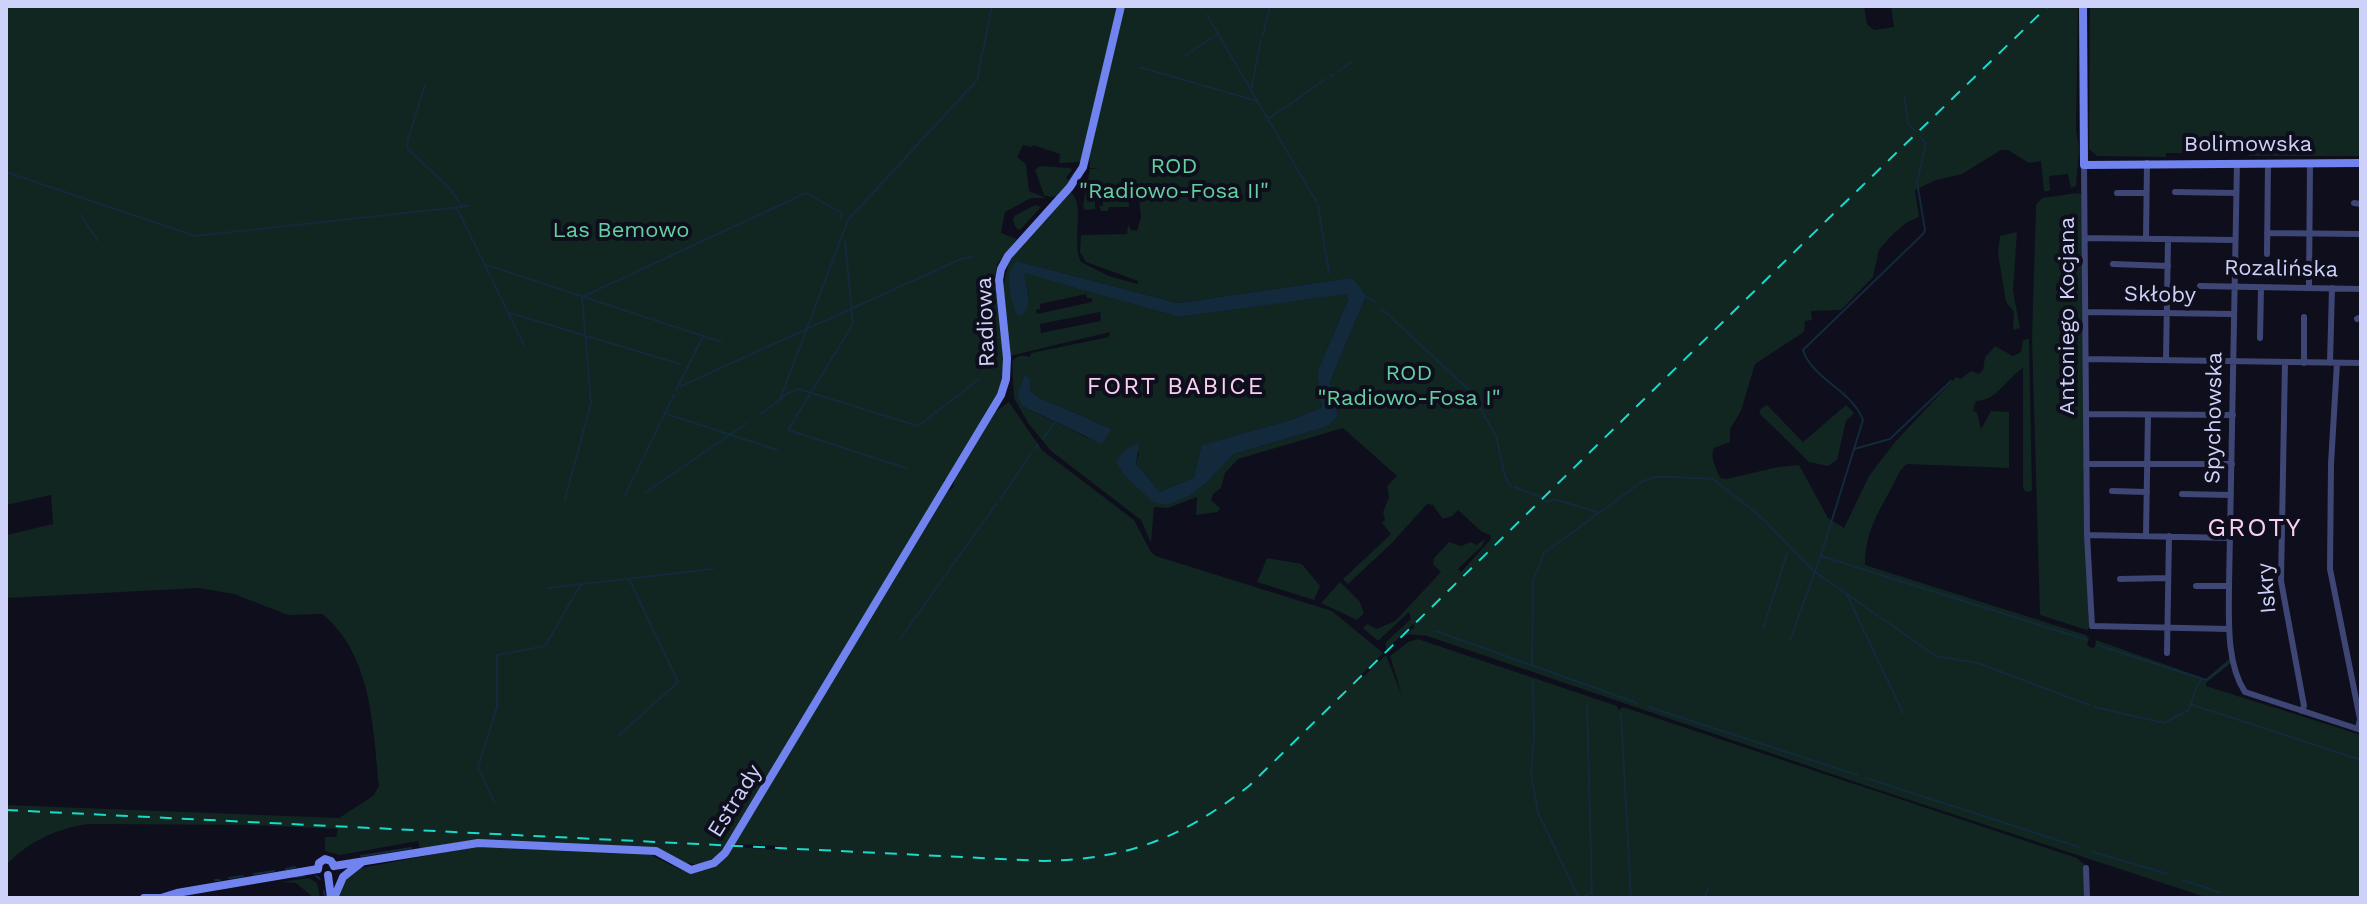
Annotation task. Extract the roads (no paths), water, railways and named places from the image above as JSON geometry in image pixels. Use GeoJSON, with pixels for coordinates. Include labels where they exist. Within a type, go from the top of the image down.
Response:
{"type":"FeatureCollection","features":[{"type":"Feature","properties":{"kind":"main road","name":"Radiowa"},"geometry":{"type":"LineString","coordinates":[[910,548],[1004,389],[1007,358],[999,280],[1001,269],[1008,256],[1070,187],[1083,167],[1121,6]]}},
{"type":"Feature","properties":{"kind":"main road","name":"Antoniego Kocjana"},"geometry":{"type":"LineString","coordinates":[[2083,6],[2084,163]]}},
{"type":"Feature","properties":{"kind":"main road","name":"Bolimowska"},"geometry":{"type":"LineString","coordinates":[[2084,163],[2361,163]]}},
{"type":"Feature","properties":{"kind":"main road","name":"Estrady"},"geometry":{"type":"LineString","coordinates":[[334,866],[478,843],[656,851],[691,870],[714,863],[729,846],[910,548]]}},
{"type":"Feature","properties":{"kind":"main road"},"geometry":{"type":"LineString","coordinates":[[325,859],[334,866],[328,875],[321,874],[318,869],[319,863],[325,859]]}},
{"type":"Feature","properties":{"kind":"main road"},"geometry":{"type":"LineString","coordinates":[[332,898],[343,877],[364,861]]}},
{"type":"Feature","properties":{"kind":"main road"},"geometry":{"type":"LineString","coordinates":[[144,898],[161,898],[318,869]]}},
{"type":"Feature","properties":{"kind":"main road"},"geometry":{"type":"LineString","coordinates":[[328,875],[332,898]]}},
{"type":"Feature","properties":{"kind":"street","name":"Antoniego Kocjana"},"geometry":{"type":"LineString","coordinates":[[2084,163],[2087,535],[2092,626],[2168,628]]}},
{"type":"Feature","properties":{"kind":"street"},"geometry":{"type":"LineString","coordinates":[[2146,238],[2147,163]]}},
{"type":"Feature","properties":{"kind":"street","name":"Spychowska"},"geometry":{"type":"LineString","coordinates":[[2237,163],[2229,629],[2245,692],[2359,729]]}},
{"type":"Feature","properties":{"kind":"street"},"geometry":{"type":"LineString","coordinates":[[2267,254],[2268,163]]}},
{"type":"Feature","properties":{"kind":"street"},"geometry":{"type":"LineString","coordinates":[[2309,288],[2310,163]]}},
{"type":"Feature","properties":{"kind":"street"},"geometry":{"type":"LineString","coordinates":[[2175,192],[2236,193]]}},
{"type":"Feature","properties":{"kind":"street"},"geometry":{"type":"LineString","coordinates":[[2117,193],[2146,193]]}},
{"type":"Feature","properties":{"kind":"street"},"geometry":{"type":"LineString","coordinates":[[2267,233],[2361,234]]}},
{"type":"Feature","properties":{"kind":"street"},"geometry":{"type":"LineString","coordinates":[[2085,238],[2235,240]]}},
{"type":"Feature","properties":{"kind":"street"},"geometry":{"type":"LineString","coordinates":[[2166,360],[2168,239]]}},
{"type":"Feature","properties":{"kind":"street"},"geometry":{"type":"LineString","coordinates":[[2113,264],[2168,266]]}},
{"type":"Feature","properties":{"kind":"street","name":"Rozalińska"},"geometry":{"type":"LineString","coordinates":[[2200,286],[2361,289]]}},
{"type":"Feature","properties":{"kind":"street"},"geometry":{"type":"LineString","coordinates":[[2260,338],[2261,288]]}},
{"type":"Feature","properties":{"kind":"street"},"geometry":{"type":"LineString","coordinates":[[2332,288],[2330,569],[2360,719],[2359,729]]}},
{"type":"Feature","properties":{"kind":"street","name":"Skłoby"},"geometry":{"type":"LineString","coordinates":[[2086,312],[2233,314]]}},
{"type":"Feature","properties":{"kind":"street"},"geometry":{"type":"LineString","coordinates":[[2304,317],[2304,363]]}},
{"type":"Feature","properties":{"kind":"street"},"geometry":{"type":"LineString","coordinates":[[2087,359],[2361,363]]}},
{"type":"Feature","properties":{"kind":"street","name":"Iskry"},"geometry":{"type":"LineString","coordinates":[[2285,362],[2281,581],[2304,702],[2302,711]]}},
{"type":"Feature","properties":{"kind":"street"},"geometry":{"type":"LineString","coordinates":[[2087,414],[2233,415]]}},
{"type":"Feature","properties":{"kind":"street"},"geometry":{"type":"LineString","coordinates":[[2146,535],[2148,415]]}},
{"type":"Feature","properties":{"kind":"street"},"geometry":{"type":"LineString","coordinates":[[2086,464],[2232,464]]}},
{"type":"Feature","properties":{"kind":"street"},"geometry":{"type":"LineString","coordinates":[[2112,491],[2147,492]]}},
{"type":"Feature","properties":{"kind":"street"},"geometry":{"type":"LineString","coordinates":[[2182,494],[2231,495]]}},
{"type":"Feature","properties":{"kind":"street"},"geometry":{"type":"LineString","coordinates":[[2087,535],[2230,538]]}},
{"type":"Feature","properties":{"kind":"street"},"geometry":{"type":"LineString","coordinates":[[2167,653],[2169,536]]}},
{"type":"Feature","properties":{"kind":"street"},"geometry":{"type":"LineString","coordinates":[[2120,579],[2168,578]]}},
{"type":"Feature","properties":{"kind":"street"},"geometry":{"type":"LineString","coordinates":[[2196,586],[2229,586]]}},
{"type":"Feature","properties":{"kind":"street"},"geometry":{"type":"LineString","coordinates":[[2168,628],[2229,629]]}},
{"type":"Feature","properties":{"kind":"street"},"geometry":{"type":"LineString","coordinates":[[2086,868],[2087,898]]}},
{"type":"Feature","properties":{"kind":"water"},"geometry":{"type":"Polygon","coordinates":[[[1017,261],[1178,303],[1350,278],[1366,296],[1330,382],[1338,416],[1329,426],[1234,454],[1189,496],[1168,505],[1153,502],[1125,476],[1116,462],[1131,446],[1139,443],[1136,464],[1160,492],[1194,477],[1202,445],[1294,419],[1322,407],[1317,372],[1348,300],[1346,294],[1179,317],[1024,273],[1028,307],[1022,316],[1016,315],[1009,287],[1010,273],[1017,261]]]}},
{"type":"Feature","properties":{"kind":"water"},"geometry":{"type":"Polygon","coordinates":[[[1025,374],[1031,381],[1030,390],[1038,397],[1112,429],[1102,444],[1022,406],[1017,396],[1025,374]]]}},
{"type":"Feature","properties":{"kind":"waterway"},"geometry":{"type":"LineString","coordinates":[[780,399],[848,220],[977,80],[992,6]]}},
{"type":"Feature","properties":{"kind":"waterway"},"geometry":{"type":"LineString","coordinates":[[1263,35],[1270,6]]}},
{"type":"Feature","properties":{"kind":"waterway"},"geometry":{"type":"LineString","coordinates":[[1207,15],[1316,201]]}},
{"type":"Feature","properties":{"kind":"waterway"},"geometry":{"type":"LineString","coordinates":[[1186,55],[1218,34]]}},
{"type":"Feature","properties":{"kind":"waterway"},"geometry":{"type":"LineString","coordinates":[[1251,90],[1261,40]]}},
{"type":"Feature","properties":{"kind":"waterway"},"geometry":{"type":"LineString","coordinates":[[1338,71],[1352,62]]}},
{"type":"Feature","properties":{"kind":"waterway"},"geometry":{"type":"LineString","coordinates":[[1139,67],[1257,101]]}},
{"type":"Feature","properties":{"kind":"waterway"},"geometry":{"type":"LineString","coordinates":[[1268,119],[1326,79]]}},
{"type":"Feature","properties":{"kind":"waterway"},"geometry":{"type":"LineString","coordinates":[[425,85],[407,148],[448,187],[463,207]]}},
{"type":"Feature","properties":{"kind":"waterway"},"geometry":{"type":"LineString","coordinates":[[1904,95],[1908,124],[1914,130]]}},
{"type":"Feature","properties":{"kind":"waterway"},"geometry":{"type":"LineString","coordinates":[[1790,640],[1822,552],[1863,420],[1851,401],[1815,369],[1803,350],[1923,234],[1925,230],[1917,182],[1926,143],[1920,137]]}},
{"type":"Feature","properties":{"kind":"waterway"},"geometry":{"type":"LineString","coordinates":[[6,172],[195,236],[469,206]]}},
{"type":"Feature","properties":{"kind":"waterway"},"geometry":{"type":"LineString","coordinates":[[565,499],[591,403],[582,297],[806,193],[842,213],[841,219]]}},
{"type":"Feature","properties":{"kind":"waterway"},"geometry":{"type":"LineString","coordinates":[[1318,206],[1329,273]]}},
{"type":"Feature","properties":{"kind":"waterway"},"geometry":{"type":"LineString","coordinates":[[457,208],[524,345]]}},
{"type":"Feature","properties":{"kind":"waterway"},"geometry":{"type":"LineString","coordinates":[[81,215],[98,241]]}},
{"type":"Feature","properties":{"kind":"waterway"},"geometry":{"type":"LineString","coordinates":[[845,241],[853,324],[788,430],[906,468]]}},
{"type":"Feature","properties":{"kind":"waterway"},"geometry":{"type":"LineString","coordinates":[[681,386],[961,259],[973,257]]}},
{"type":"Feature","properties":{"kind":"waterway"},"geometry":{"type":"LineString","coordinates":[[487,265],[721,342]]}},
{"type":"Feature","properties":{"kind":"waterway"},"geometry":{"type":"LineString","coordinates":[[1366,296],[1376,303]]}},
{"type":"Feature","properties":{"kind":"waterway"},"geometry":{"type":"LineString","coordinates":[[1381,308],[1469,390],[1476,401]]}},
{"type":"Feature","properties":{"kind":"waterway"},"geometry":{"type":"LineString","coordinates":[[510,313],[680,364]]}},
{"type":"Feature","properties":{"kind":"waterway"},"geometry":{"type":"LineString","coordinates":[[676,390],[702,338]]}},
{"type":"Feature","properties":{"kind":"waterway"},"geometry":{"type":"LineString","coordinates":[[761,414],[788,393],[799,389],[918,426],[978,380]]}},
{"type":"Feature","properties":{"kind":"waterway"},"geometry":{"type":"LineString","coordinates":[[1854,449],[1890,439],[1951,381]]}},
{"type":"Feature","properties":{"kind":"waterway"},"geometry":{"type":"LineString","coordinates":[[625,495],[674,395]]}},
{"type":"Feature","properties":{"kind":"waterway"},"geometry":{"type":"LineString","coordinates":[[1479,406],[1496,436],[1505,477],[1511,486]]}},
{"type":"Feature","properties":{"kind":"waterway"},"geometry":{"type":"LineString","coordinates":[[664,413],[777,450]]}},
{"type":"Feature","properties":{"kind":"waterway"},"geometry":{"type":"LineString","coordinates":[[1043,439],[1055,422]]}},
{"type":"Feature","properties":{"kind":"waterway"},"geometry":{"type":"LineString","coordinates":[[646,492],[747,423]]}},
{"type":"Feature","properties":{"kind":"waterway"},"geometry":{"type":"LineString","coordinates":[[1035,449],[1038,445]]}},
{"type":"Feature","properties":{"kind":"waterway"},"geometry":{"type":"LineString","coordinates":[[1000,499],[1031,454]]}},
{"type":"Feature","properties":{"kind":"waterway"},"geometry":{"type":"LineString","coordinates":[[1532,665],[1533,581],[1544,553],[1643,481],[1655,477],[1713,479],[1761,517],[1815,572],[1936,656],[1978,663],[2089,705]]}},
{"type":"Feature","properties":{"kind":"waterway"},"geometry":{"type":"LineString","coordinates":[[1514,487],[1541,497]]}},
{"type":"Feature","properties":{"kind":"waterway"},"geometry":{"type":"LineString","coordinates":[[1545,501],[1554,499],[1597,512]]}},
{"type":"Feature","properties":{"kind":"waterway"},"geometry":{"type":"LineString","coordinates":[[900,639],[997,503]]}},
{"type":"Feature","properties":{"kind":"waterway"},"geometry":{"type":"LineString","coordinates":[[1763,629],[1787,553]]}},
{"type":"Feature","properties":{"kind":"waterway"},"geometry":{"type":"LineString","coordinates":[[1821,556],[2087,640]]}},
{"type":"Feature","properties":{"kind":"waterway"},"geometry":{"type":"LineString","coordinates":[[548,588],[713,569]]}},
{"type":"Feature","properties":{"kind":"waterway"},"geometry":{"type":"LineString","coordinates":[[618,736],[678,682],[629,579]]}},
{"type":"Feature","properties":{"kind":"waterway"},"geometry":{"type":"LineString","coordinates":[[494,802],[478,768],[497,706],[497,655],[545,646],[581,584]]}},
{"type":"Feature","properties":{"kind":"waterway"},"geometry":{"type":"LineString","coordinates":[[1847,595],[1903,713]]}},
{"type":"Feature","properties":{"kind":"waterway"},"geometry":{"type":"LineString","coordinates":[[1436,631],[1637,703]]}},
{"type":"Feature","properties":{"kind":"waterway"},"geometry":{"type":"LineString","coordinates":[[2097,645],[2206,680],[2227,664]]}},
{"type":"Feature","properties":{"kind":"waterway"},"geometry":{"type":"LineString","coordinates":[[2197,687],[2201,680]]}},
{"type":"Feature","properties":{"kind":"waterway"},"geometry":{"type":"LineString","coordinates":[[1533,681],[1531,773],[1538,813],[1579,898]]}},
{"type":"Feature","properties":{"kind":"waterway"},"geometry":{"type":"LineString","coordinates":[[2094,707],[2164,723],[2189,710],[2196,689]]}},
{"type":"Feature","properties":{"kind":"waterway"},"geometry":{"type":"LineString","coordinates":[[2190,704],[2361,760]]}},
{"type":"Feature","properties":{"kind":"waterway"},"geometry":{"type":"LineString","coordinates":[[1580,898],[1592,893],[1587,705]]}},
{"type":"Feature","properties":{"kind":"waterway"},"geometry":{"type":"LineString","coordinates":[[1649,707],[1857,775]]}},
{"type":"Feature","properties":{"kind":"waterway"},"geometry":{"type":"LineString","coordinates":[[1621,713],[1631,898]]}},
{"type":"Feature","properties":{"kind":"waterway"},"geometry":{"type":"LineString","coordinates":[[1866,778],[2079,847]]}},
{"type":"Feature","properties":{"kind":"waterway"},"geometry":{"type":"LineString","coordinates":[[361,856],[411,848]]}},
{"type":"Feature","properties":{"kind":"waterway"},"geometry":{"type":"LineString","coordinates":[[2093,852],[2168,874]]}},
{"type":"Feature","properties":{"kind":"waterway"},"geometry":{"type":"LineString","coordinates":[[286,869],[295,867]]}},
{"type":"Feature","properties":{"kind":"waterway"},"geometry":{"type":"LineString","coordinates":[[254,874],[274,871]]}},
{"type":"Feature","properties":{"kind":"waterway"},"geometry":{"type":"LineString","coordinates":[[229,878],[243,876]]}},
{"type":"Feature","properties":{"kind":"waterway"},"geometry":{"type":"LineString","coordinates":[[294,877],[304,876]]}},
{"type":"Feature","properties":{"kind":"waterway"},"geometry":{"type":"LineString","coordinates":[[316,876],[320,879]]}},
{"type":"Feature","properties":{"kind":"waterway"},"geometry":{"type":"LineString","coordinates":[[215,880],[220,880]]}},
{"type":"Feature","properties":{"kind":"waterway"},"geometry":{"type":"LineString","coordinates":[[2183,880],[2221,893]]}},
{"type":"Feature","properties":{"kind":"waterway"},"geometry":{"type":"LineString","coordinates":[[1705,898],[1708,889]]}},
{"type":"Feature","properties":{"kind":"waterway"},"geometry":{"type":"LineString","coordinates":[[324,891],[325,898]]}},
{"type":"Feature","properties":{"kind":"waterway"},"geometry":{"type":"LineString","coordinates":[[2231,897],[2235,898]]}},
{"type":"Feature","properties":{"kind":"railway"},"geometry":{"type":"LineString","coordinates":[[6,810],[1043,861],[1102,856],[1153,842],[1201,819],[1249,786],[2048,6]]}},
{"type":"Feature","properties":{"kind":"district","name":"FORT BABICE"},"geometry":{"type":"Point","coordinates":[1176,387]}},
{"type":"Feature","properties":{"kind":"district","name":"GROTY"},"geometry":{"type":"Point","coordinates":[2255,528]}},
{"type":"Feature","properties":{"kind":"park label","name":"ROD \"Radiowo-Fosa II\""},"geometry":{"type":"Point","coordinates":[1174,180]}},
{"type":"Feature","properties":{"kind":"park label","name":"Las Bemowo"},"geometry":{"type":"Point","coordinates":[621,231]}},
{"type":"Feature","properties":{"kind":"park label","name":"ROD \"Radiowo-Fosa I\""},"geometry":{"type":"Point","coordinates":[1409,386]}}]}
